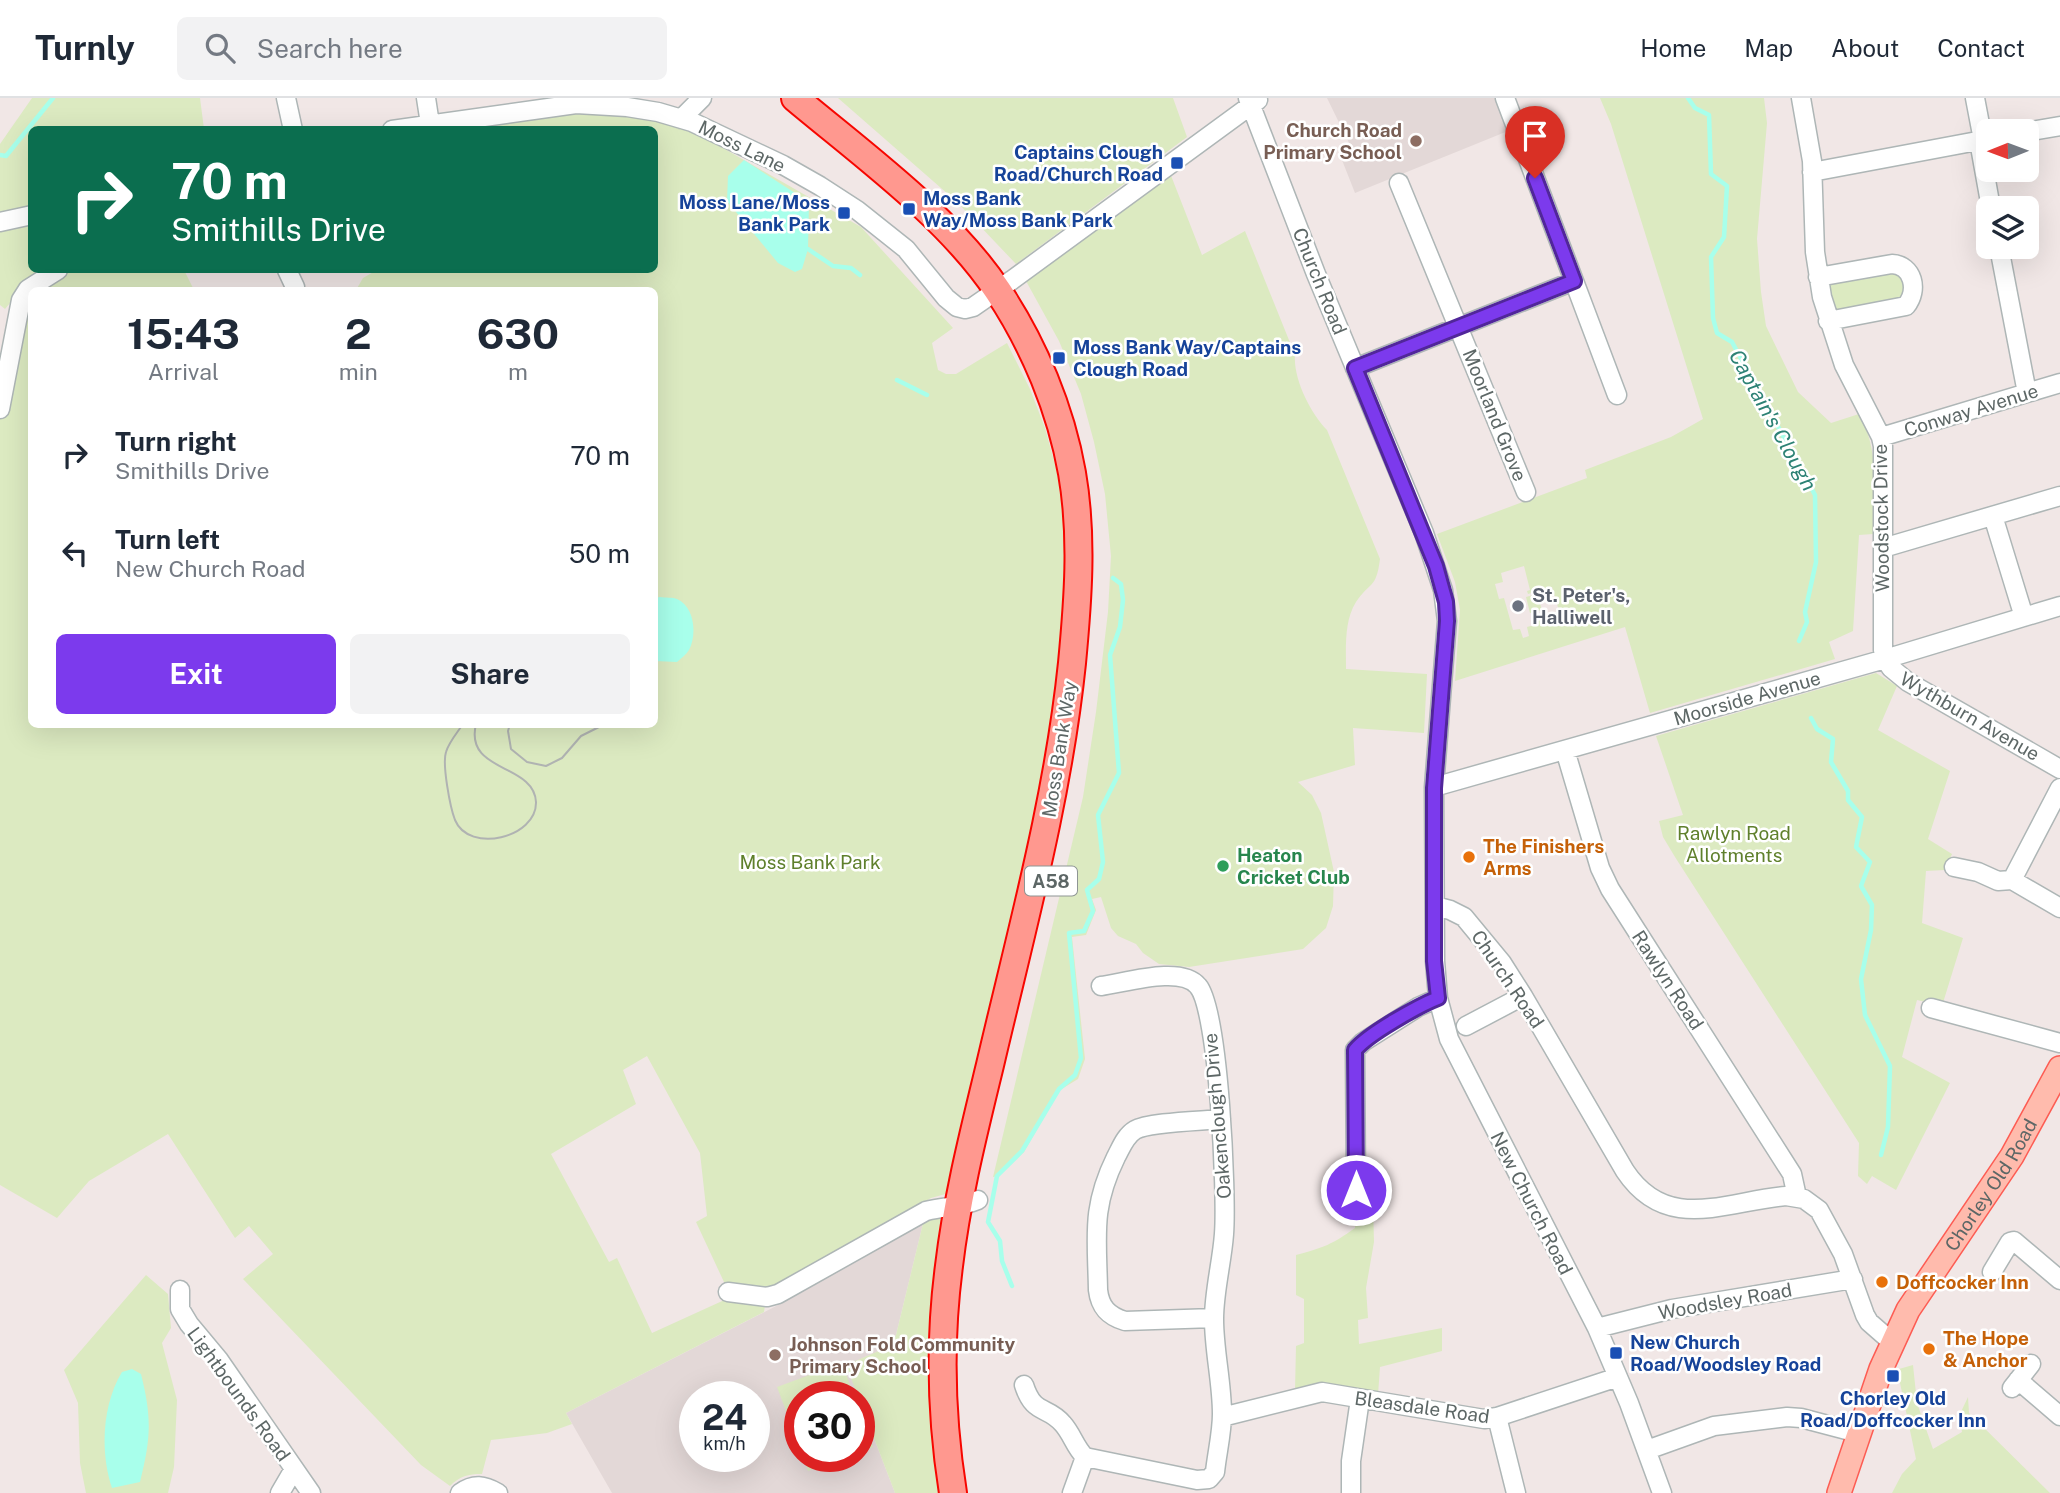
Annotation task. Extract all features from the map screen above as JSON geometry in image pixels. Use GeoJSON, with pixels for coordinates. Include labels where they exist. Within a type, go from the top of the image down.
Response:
{"type":"FeatureCollection","features":[{"type":"Feature","properties":{"kind":"highway","name":"Moss Bank Way"},"geometry":{"type":"LineString","coordinates":[[795,98],[949,231],[1004,284]]}},
{"type":"Feature","properties":{"kind":"highway","name":"Moss Bank Way"},"geometry":{"type":"LineString","coordinates":[[822,98],[960,221],[1004,284],[1061,426],[1072,474],[1077,518],[1077,617],[1064,730],[1051,807],[979,1108],[968,1204],[958,1394],[970,1493]]}},
{"type":"Feature","properties":{"kind":"highway","name":"Moss Bank Way"},"geometry":{"type":"LineString","coordinates":[[953,1493],[943,1402],[942,1356],[949,1266],[968,1204]]}},
{"type":"Feature","properties":{"kind":"main road","name":"Chorley Old Road"},"geometry":{"type":"LineString","coordinates":[[1839,1493],[1858,1433],[1897,1333],[1942,1257],[2018,1148],[2060,1068]]}},
{"type":"Feature","properties":{"kind":"street"},"geometry":{"type":"LineString","coordinates":[[286,98],[292,126]]}},
{"type":"Feature","properties":{"kind":"street"},"geometry":{"type":"LineString","coordinates":[[426,98],[430,124]]}},
{"type":"Feature","properties":{"kind":"street","name":"Moss Lane"},"geometry":{"type":"LineString","coordinates":[[681,118],[702,98]]}},
{"type":"Feature","properties":{"kind":"street"},"geometry":{"type":"LineString","coordinates":[[1505,98],[1617,395]]}},
{"type":"Feature","properties":{"kind":"street","name":"Woodstock Drive"},"geometry":{"type":"LineString","coordinates":[[1801,98],[1812,172],[1818,276],[1828,321],[1848,375],[1881,437],[1885,659]]}},
{"type":"Feature","properties":{"kind":"street"},"geometry":{"type":"LineString","coordinates":[[1975,98],[1979,119]]}},
{"type":"Feature","properties":{"kind":"street","name":"Moss Lane"},"geometry":{"type":"LineString","coordinates":[[417,126],[597,101],[681,118],[783,165],[857,210],[906,249],[946,298],[957,307],[965,309],[973,307],[1253,100]]}},
{"type":"Feature","properties":{"kind":"street","name":"Church Road"},"geometry":{"type":"LineString","coordinates":[[1253,100],[1355,368],[1436,566],[1446,602],[1434,788],[1435,906],[1464,917],[1502,963],[1634,1184],[1644,1194],[1666,1206],[1698,1210],[1773,1197],[1797,1197]]}},
{"type":"Feature","properties":{"kind":"street"},"geometry":{"type":"LineString","coordinates":[[2039,130],[2060,126]]}},
{"type":"Feature","properties":{"kind":"street"},"geometry":{"type":"LineString","coordinates":[[1812,172],[1976,141]]}},
{"type":"Feature","properties":{"kind":"street","name":"Moorland Grove"},"geometry":{"type":"LineString","coordinates":[[1399,183],[1526,492]]}},
{"type":"Feature","properties":{"kind":"street"},"geometry":{"type":"LineString","coordinates":[[0,222],[28,216]]}},
{"type":"Feature","properties":{"kind":"street"},"geometry":{"type":"LineString","coordinates":[[2001,259],[2027,393]]}},
{"type":"Feature","properties":{"kind":"street"},"geometry":{"type":"LineString","coordinates":[[1818,276],[1892,264],[1903,266],[1911,276],[1913,293],[1906,306],[1828,321]]}},
{"type":"Feature","properties":{"kind":"street"},"geometry":{"type":"LineString","coordinates":[[31,287],[53,273]]}},
{"type":"Feature","properties":{"kind":"street"},"geometry":{"type":"LineString","coordinates":[[288,273],[295,287]]}},
{"type":"Feature","properties":{"kind":"street"},"geometry":{"type":"LineString","coordinates":[[1355,368],[1574,281]]}},
{"type":"Feature","properties":{"kind":"street"},"geometry":{"type":"LineString","coordinates":[[0,409],[21,300],[28,289]]}},
{"type":"Feature","properties":{"kind":"street","name":"Conway Avenue"},"geometry":{"type":"LineString","coordinates":[[1881,437],[2060,383]]}},
{"type":"Feature","properties":{"kind":"street"},"geometry":{"type":"LineString","coordinates":[[1883,548],[2060,496]]}},
{"type":"Feature","properties":{"kind":"street"},"geometry":{"type":"LineString","coordinates":[[1993,516],[2024,617]]}},
{"type":"Feature","properties":{"kind":"street","name":"Moorside Avenue"},"geometry":{"type":"LineString","coordinates":[[1434,788],[2060,606]]}},
{"type":"Feature","properties":{"kind":"street","name":"Wythburn Avenue"},"geometry":{"type":"LineString","coordinates":[[1885,659],[1896,673],[1908,682],[2060,769]]}},
{"type":"Feature","properties":{"kind":"street","name":"Rawlyn Road"},"geometry":{"type":"LineString","coordinates":[[1565,750],[1600,868],[1610,889],[1792,1174],[1797,1197]]}},
{"type":"Feature","properties":{"kind":"street"},"geometry":{"type":"LineString","coordinates":[[2012,880],[2060,788]]}},
{"type":"Feature","properties":{"kind":"street"},"geometry":{"type":"LineString","coordinates":[[1954,867],[1972,870],[1998,881],[2012,880],[2060,908]]}},
{"type":"Feature","properties":{"kind":"street","name":"New Church Road"},"geometry":{"type":"LineString","coordinates":[[1435,906],[1434,961],[1438,998],[1449,1039],[1597,1328],[1662,1493]]}},
{"type":"Feature","properties":{"kind":"street","name":"Oakenclough Drive"},"geometry":{"type":"LineString","coordinates":[[1086,1457],[1166,1468],[1203,1480],[1215,1472],[1222,1417],[1214,1318],[1224,1235],[1225,1165],[1206,1006],[1198,986],[1188,978],[1174,976],[1110,981]]}},
{"type":"Feature","properties":{"kind":"street"},"geometry":{"type":"LineString","coordinates":[[1466,1026],[1523,996]]}},
{"type":"Feature","properties":{"kind":"street"},"geometry":{"type":"LineString","coordinates":[[1356,1190],[1355,1050],[1418,1007],[1438,998]]}},
{"type":"Feature","properties":{"kind":"street"},"geometry":{"type":"LineString","coordinates":[[1931,1008],[2060,1042]]}},
{"type":"Feature","properties":{"kind":"street"},"geometry":{"type":"LineString","coordinates":[[1214,1318],[1125,1321],[1114,1318],[1105,1311],[1099,1301],[1096,1216],[1103,1182],[1124,1142],[1134,1131],[1146,1127],[1221,1119]]}},
{"type":"Feature","properties":{"kind":"street"},"geometry":{"type":"LineString","coordinates":[[1797,1197],[1812,1203],[1830,1227],[1869,1322],[1897,1333]]}},
{"type":"Feature","properties":{"kind":"street"},"geometry":{"type":"LineString","coordinates":[[728,1292],[767,1297],[778,1294],[926,1211],[968,1204]]}},
{"type":"Feature","properties":{"kind":"street"},"geometry":{"type":"LineString","coordinates":[[1992,1272],[2010,1242],[2014,1241],[2060,1280]]}},
{"type":"Feature","properties":{"kind":"street","name":"Woodsley Road"},"geometry":{"type":"LineString","coordinates":[[1597,1328],[1672,1309],[1853,1279]]}},
{"type":"Feature","properties":{"kind":"street","name":"Lightbounds Road"},"geometry":{"type":"LineString","coordinates":[[180,1290],[180,1308],[189,1324],[219,1360],[311,1493]]}},
{"type":"Feature","properties":{"kind":"street"},"geometry":{"type":"LineString","coordinates":[[2031,1364],[2015,1384],[2060,1416]]}},
{"type":"Feature","properties":{"kind":"street","name":"Bleasdale Road"},"geometry":{"type":"LineString","coordinates":[[1222,1417],[1315,1392],[1472,1418],[1497,1417],[1618,1377]]}},
{"type":"Feature","properties":{"kind":"street"},"geometry":{"type":"LineString","coordinates":[[1024,1385],[1034,1413],[1062,1422],[1086,1457],[1072,1493]]}},
{"type":"Feature","properties":{"kind":"street"},"geometry":{"type":"LineString","coordinates":[[1351,1493],[1351,1461],[1360,1399]]}},
{"type":"Feature","properties":{"kind":"street"},"geometry":{"type":"LineString","coordinates":[[1497,1417],[1516,1493]]}},
{"type":"Feature","properties":{"kind":"street"},"geometry":{"type":"LineString","coordinates":[[1647,1450],[1714,1426],[1787,1417],[1801,1418],[1858,1433]]}},
{"type":"Feature","properties":{"kind":"street"},"geometry":{"type":"LineString","coordinates":[[280,1493],[294,1469]]}},
{"type":"Feature","properties":{"kind":"street"},"geometry":{"type":"LineString","coordinates":[[460,1493],[469,1487],[481,1485],[498,1493]]}},
{"type":"Feature","properties":{"kind":"shaded area","name":"Church Road Primary School"},"geometry":{"type":"Polygon","coordinates":[[[1327,98],[1497,98],[1508,131],[1355,193],[1340,155],[1352,149],[1327,98]]]}},
{"type":"Feature","properties":{"kind":"shaded area"},"geometry":{"type":"Polygon","coordinates":[[[744,160],[809,202],[808,249],[802,269],[795,272],[778,263],[727,201],[728,176],[744,160]]]}},
{"type":"Feature","properties":{"kind":"shaded area"},"geometry":{"type":"Polygon","coordinates":[[[658,597],[675,598],[688,608],[691,615],[692,644],[677,662],[658,661],[658,597]]]}},
{"type":"Feature","properties":{"kind":"shaded area","name":"Johnson Fold Community Primary School"},"geometry":{"type":"Polygon","coordinates":[[[926,1211],[896,1335],[888,1347],[847,1365],[853,1381],[784,1381],[784,1472],[875,1472],[875,1441],[895,1493],[612,1493],[566,1413],[784,1302],[926,1211]]]}},
{"type":"Feature","properties":{"kind":"shaded area"},"geometry":{"type":"Polygon","coordinates":[[[132,1369],[141,1374],[147,1403],[149,1428],[146,1453],[140,1482],[112,1488],[106,1459],[107,1414],[115,1385],[122,1372],[132,1369]]]}},
{"type":"Feature","properties":{"kind":"green space"},"geometry":{"type":"Polygon","coordinates":[[[32,98],[200,98],[204,126],[28,126],[28,273],[35,273],[5,309],[0,305],[0,144],[32,98]]]}},
{"type":"Feature","properties":{"kind":"green space"},"geometry":{"type":"Polygon","coordinates":[[[838,98],[1173,98],[1187,137],[1016,264],[957,202],[838,98]]]}},
{"type":"Feature","properties":{"kind":"green space"},"geometry":{"type":"Polygon","coordinates":[[[1600,98],[1764,98],[1767,123],[1757,239],[1766,326],[1798,392],[1831,423],[1859,414],[1870,442],[1874,472],[1873,534],[1859,535],[1853,631],[1829,642],[1835,659],[1650,713],[1625,627],[1455,681],[1460,610],[1455,582],[1437,534],[1587,478],[1585,470],[1671,437],[1703,419],[1611,124],[1600,98]],[[1524,566],[1501,573],[1503,582],[1495,584],[1499,599],[1504,598],[1513,630],[1520,629],[1523,638],[1529,636],[1527,627],[1534,625],[1532,617],[1542,614],[1544,619],[1560,614],[1552,587],[1528,594],[1527,591],[1530,590],[1524,566]]]}},
{"type":"Feature","properties":{"kind":"green space","name":"Moss Bank Park"},"geometry":{"type":"Polygon","coordinates":[[[586,111],[681,124],[861,227],[953,328],[932,343],[938,370],[946,374],[956,374],[1007,343],[1030,389],[1045,428],[1056,468],[1069,539],[1057,687],[1043,775],[949,1193],[931,1198],[767,1292],[764,1312],[566,1413],[572,1424],[547,1433],[491,1440],[482,1474],[464,1476],[450,1486],[421,1465],[243,1279],[273,1254],[249,1226],[235,1238],[168,1134],[89,1181],[57,1218],[0,1185],[0,409],[28,303],[28,728],[658,728],[658,287],[358,287],[363,278],[372,273],[658,273],[658,126],[480,126],[586,111]],[[647,1056],[623,1070],[636,1104],[551,1154],[609,1262],[617,1258],[652,1333],[731,1297],[696,1222],[707,1216],[700,1153],[647,1056]]]}},
{"type":"Feature","properties":{"kind":"green space"},"geometry":{"type":"Polygon","coordinates":[[[1170,173],[1202,255],[1245,231],[1295,355],[1297,375],[1304,396],[1327,430],[1380,559],[1374,581],[1356,602],[1349,618],[1346,669],[1427,674],[1424,733],[1353,728],[1355,765],[1298,782],[1312,795],[1321,813],[1334,872],[1333,906],[1326,928],[1303,949],[1189,967],[1159,964],[1143,953],[1136,944],[1118,936],[1111,928],[1101,897],[1092,899],[1096,910],[1086,935],[1072,937],[1085,1059],[1078,1079],[1060,1090],[1024,1152],[999,1176],[993,1177],[1083,797],[1108,612],[1111,556],[1105,494],[1081,394],[1059,341],[1026,281],[1170,173]]]}},
{"type":"Feature","properties":{"kind":"green space"},"geometry":{"type":"Polygon","coordinates":[[[1887,270],[1902,273],[1905,298],[1835,313],[1826,283],[1887,270]]]}},
{"type":"Feature","properties":{"kind":"green space"},"geometry":{"type":"Polygon","coordinates":[[[59,273],[186,273],[192,287],[38,287],[59,273]]]}},
{"type":"Feature","properties":{"kind":"green space"},"geometry":{"type":"Polygon","coordinates":[[[1537,594],[1542,610],[1530,613],[1526,597],[1537,594]]]}},
{"type":"Feature","properties":{"kind":"green space","name":"Rawlyn Road Allotments"},"geometry":{"type":"Polygon","coordinates":[[[1876,673],[1897,686],[1878,730],[1950,771],[1928,839],[1952,854],[1945,870],[1926,871],[1922,923],[1963,938],[1942,1006],[1917,1000],[1902,1057],[1950,1083],[1896,1190],[1872,1176],[1867,1184],[1858,1176],[1859,1143],[1675,857],[1663,837],[1659,821],[1683,815],[1656,736],[1876,673]]]}},
{"type":"Feature","properties":{"kind":"green space"},"geometry":{"type":"Polygon","coordinates":[[[1373,1204],[1374,1242],[1366,1288],[1368,1318],[1358,1320],[1359,1344],[1442,1328],[1442,1351],[1380,1367],[1378,1395],[1295,1390],[1296,1346],[1304,1343],[1304,1299],[1296,1295],[1296,1255],[1327,1245],[1355,1228],[1355,1212],[1373,1204]]]}},
{"type":"Feature","properties":{"kind":"green space"},"geometry":{"type":"Polygon","coordinates":[[[926,1211],[946,1218],[942,1493],[895,1493],[875,1441],[875,1381],[852,1381],[846,1365],[888,1347],[896,1335],[926,1211]]]}},
{"type":"Feature","properties":{"kind":"green space"},"geometry":{"type":"Polygon","coordinates":[[[146,1275],[168,1294],[171,1328],[162,1343],[177,1400],[174,1467],[168,1493],[86,1493],[80,1463],[78,1403],[64,1370],[146,1275]]]}},
{"type":"Feature","properties":{"kind":"green space"},"geometry":{"type":"Polygon","coordinates":[[[842,1363],[849,1381],[793,1381],[842,1363]]]}},
{"type":"Feature","properties":{"kind":"green space"},"geometry":{"type":"Polygon","coordinates":[[[1913,1365],[1917,1403],[1933,1449],[1962,1432],[1959,1416],[1968,1397],[1969,1413],[2050,1493],[1892,1493],[1902,1474],[1916,1459],[1900,1383],[1894,1380],[1899,1369],[1913,1365]]]}},
{"type":"Feature","properties":{"kind":"green space"},"geometry":{"type":"Polygon","coordinates":[[[784,1384],[784,1406],[777,1387],[784,1384]]]}},
{"type":"Feature","properties":{"kind":"waterway"},"geometry":{"type":"LineString","coordinates":[[30,126],[53,98]]}},
{"type":"Feature","properties":{"kind":"waterway","name":"Captain's Clough"},"geometry":{"type":"LineString","coordinates":[[1688,98],[1695,108],[1709,115],[1711,174],[1727,186],[1724,237],[1711,257],[1713,318],[1717,333],[1732,342],[1815,495],[1816,562],[1805,612],[1807,622],[1799,641]]}},
{"type":"Feature","properties":{"kind":"waterway"},"geometry":{"type":"LineString","coordinates":[[0,155],[6,156],[28,129]]}},
{"type":"Feature","properties":{"kind":"waterway"},"geometry":{"type":"LineString","coordinates":[[808,249],[833,266],[851,268],[860,275]]}},
{"type":"Feature","properties":{"kind":"waterway"},"geometry":{"type":"LineString","coordinates":[[897,380],[927,395]]}},
{"type":"Feature","properties":{"kind":"waterway"},"geometry":{"type":"LineString","coordinates":[[1012,1286],[1002,1261],[1000,1241],[988,1222],[997,1176],[1022,1151],[1059,1089],[1075,1075],[1081,1058],[1069,933],[1084,931],[1093,911],[1087,890],[1099,879],[1103,862],[1098,815],[1119,773],[1110,655],[1120,627],[1123,600],[1121,584],[1113,578]]}},
{"type":"Feature","properties":{"kind":"waterway","name":"Captain's Clough"},"geometry":{"type":"LineString","coordinates":[[1811,718],[1817,729],[1833,739],[1831,762],[1848,791],[1848,800],[1862,817],[1856,847],[1870,862],[1861,886],[1872,905],[1871,930],[1861,979],[1865,1015],[1890,1066],[1888,1127],[1881,1155]]}},
{"type":"Feature","properties":{"kind":"tram line"},"geometry":{"type":"LineString","coordinates":[[460,728],[449,745],[445,758],[447,786],[455,820],[463,830],[474,837],[501,837],[526,825],[533,815],[536,802],[532,789],[524,780],[489,760],[480,751],[475,740],[476,728]]}},
{"type":"Feature","properties":{"kind":"tram line"},"geometry":{"type":"LineString","coordinates":[[509,728],[511,749],[527,762],[546,766],[562,758],[581,736],[597,728]]}},
{"type":"Feature","properties":{"kind":"place","name":"Church Road Primary School"},"geometry":{"type":"Point","coordinates":[1416,141]}},
{"type":"Feature","properties":{"kind":"place","name":"Captains Clough Road/Church Road"},"geometry":{"type":"Point","coordinates":[1177,163]}},
{"type":"Feature","properties":{"kind":"place","name":"Moss Bank Way/Moss Bank Park"},"geometry":{"type":"Point","coordinates":[909,209]}},
{"type":"Feature","properties":{"kind":"place","name":"Moss Lane/Moss Bank Park"},"geometry":{"type":"Point","coordinates":[844,213]}},
{"type":"Feature","properties":{"kind":"place","name":"Moss Bank Way/Captains Clough Road"},"geometry":{"type":"Point","coordinates":[1059,358]}},
{"type":"Feature","properties":{"kind":"place","name":"St. Peter's, Halliwell"},"geometry":{"type":"Point","coordinates":[1518,606]}},
{"type":"Feature","properties":{"kind":"place","name":"The Finishers Arms"},"geometry":{"type":"Point","coordinates":[1469,857]}},
{"type":"Feature","properties":{"kind":"place","name":"Heaton Cricket Club"},"geometry":{"type":"Point","coordinates":[1223,866]}},
{"type":"Feature","properties":{"kind":"place","name":"Doffcocker Inn"},"geometry":{"type":"Point","coordinates":[1882,1282]}},
{"type":"Feature","properties":{"kind":"place","name":"The Hope & Anchor"},"geometry":{"type":"Point","coordinates":[1929,1349]}},
{"type":"Feature","properties":{"kind":"place","name":"New Church Road/Woodsley Road"},"geometry":{"type":"Point","coordinates":[1616,1353]}},
{"type":"Feature","properties":{"kind":"place","name":"Johnson Fold Community Primary School"},"geometry":{"type":"Point","coordinates":[775,1355]}},
{"type":"Feature","properties":{"kind":"place","name":"Chorley Old Road/Doffcocker Inn"},"geometry":{"type":"Point","coordinates":[1893,1376]}},
{"type":"Feature","properties":{"kind":"route"},"geometry":{"type":"LineString","coordinates":[[1356,1190],[1355,1050],[1357,1046],[1418,1007],[1438,998],[1434,961],[1434,788],[1447,621],[1446,602],[1436,566],[1355,368],[1574,281],[1535,178]]}}]}
